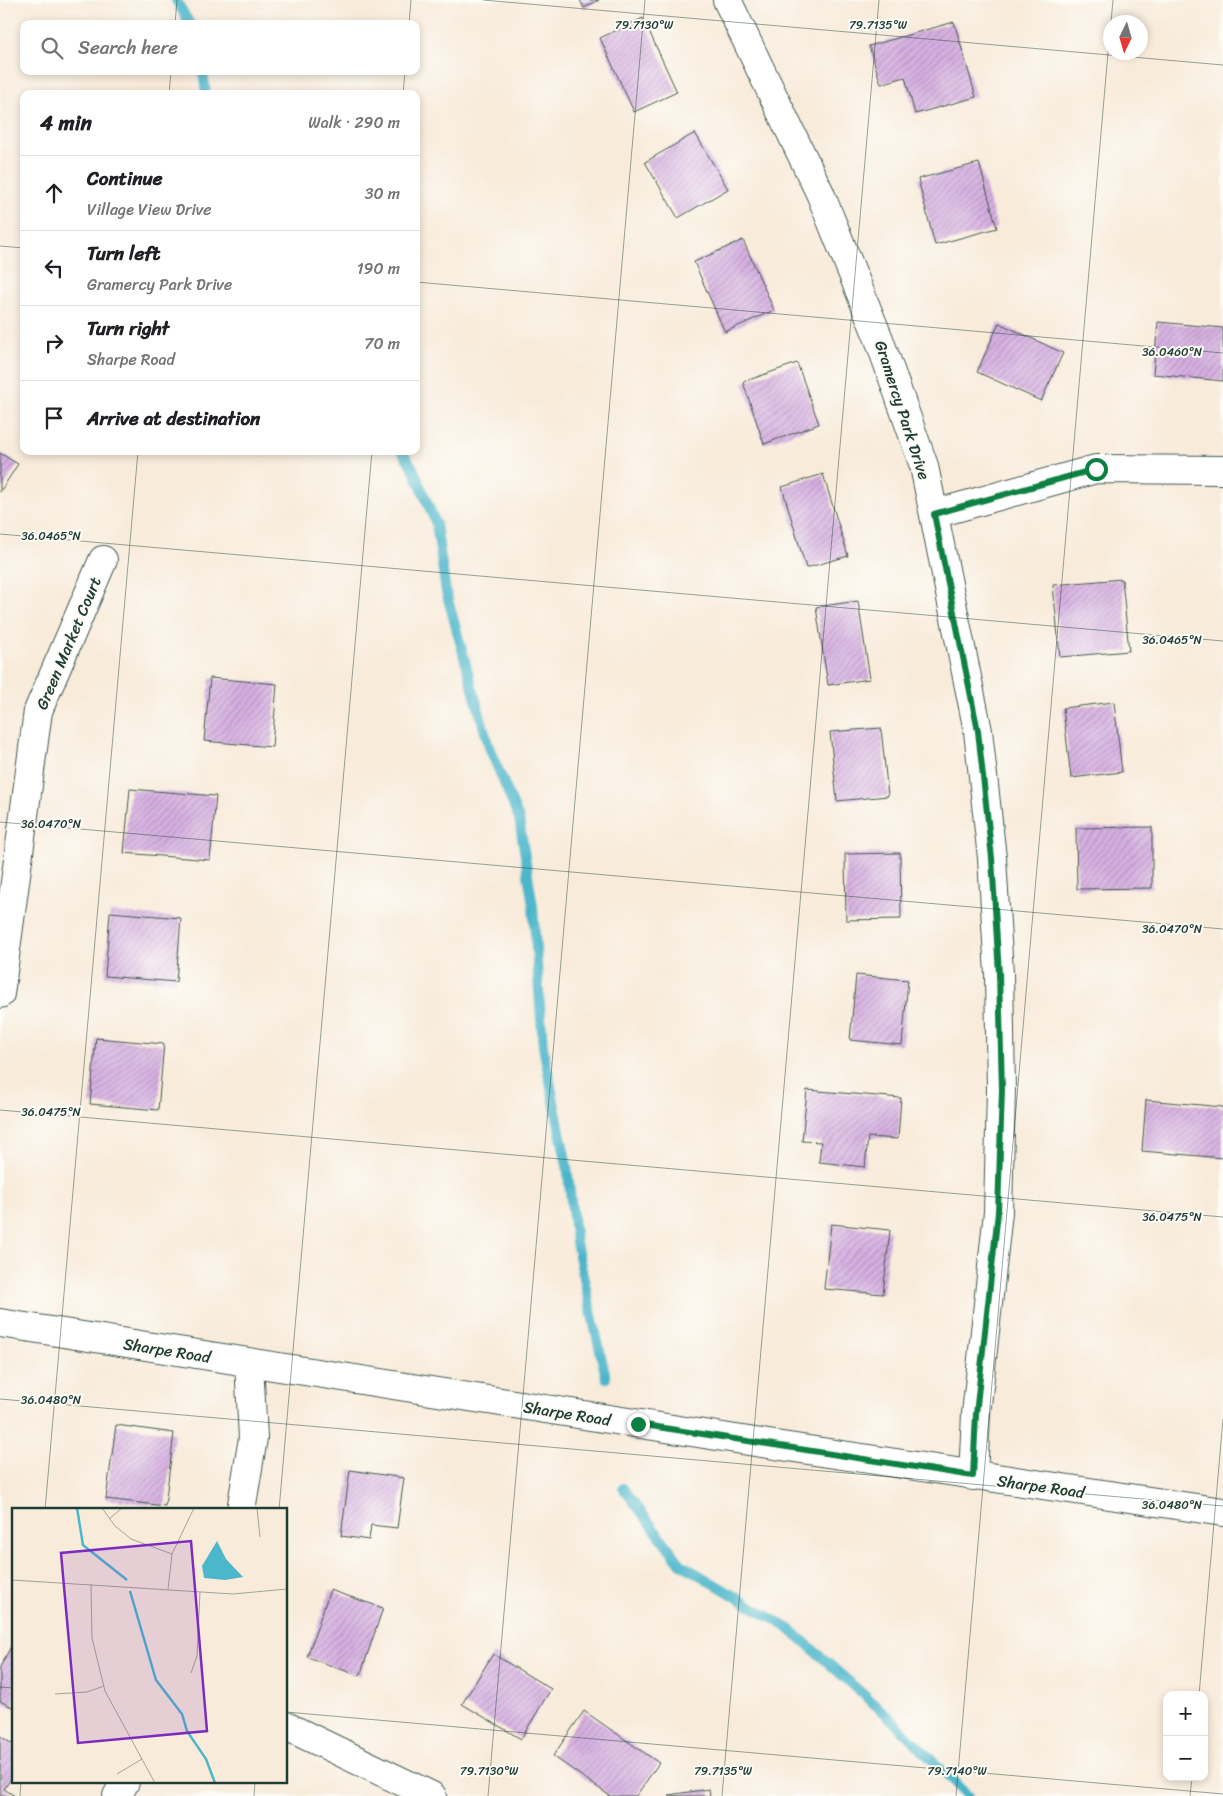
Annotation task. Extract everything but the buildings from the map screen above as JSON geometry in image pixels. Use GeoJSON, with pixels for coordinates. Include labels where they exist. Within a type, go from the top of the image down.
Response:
{"type":"FeatureCollection","features":[{"type":"Feature","properties":{"kind":"street","name":"Gramercy Park Drive"},"geometry":{"type":"LineString","coordinates":[[728,0],[820,193],[876,330],[924,466],[978,731],[992,858],[999,974],[1002,1090],[998,1212],[976,1414],[973,1476]]}},
{"type":"Feature","properties":{"kind":"street"},"geometry":{"type":"LineString","coordinates":[[934,514],[1096,469],[1223,470]]}},
{"type":"Feature","properties":{"kind":"street","name":"Green Market Court"},"geometry":{"type":"LineString","coordinates":[[0,994],[38,711],[103,560]]}},
{"type":"Feature","properties":{"kind":"street","name":"Sharpe Road"},"geometry":{"type":"LineString","coordinates":[[0,1323],[973,1476],[1223,1512]]}},
{"type":"Feature","properties":{"kind":"street"},"geometry":{"type":"LineString","coordinates":[[241,1508],[253,1438],[249,1363]]}},
{"type":"Feature","properties":{"kind":"street"},"geometry":{"type":"LineString","coordinates":[[288,1727],[432,1796]]}},
{"type":"Feature","properties":{"kind":"street"},"geometry":{"type":"LineString","coordinates":[[117,1796],[125,1784]]}},
{"type":"Feature","properties":{"kind":"waterway"},"geometry":{"type":"LineString","coordinates":[[176,0],[188,20]]}},
{"type":"Feature","properties":{"kind":"waterway"},"geometry":{"type":"LineString","coordinates":[[204,75],[205,90]]}},
{"type":"Feature","properties":{"kind":"waterway"},"geometry":{"type":"LineString","coordinates":[[405,455],[413,468],[436,524],[446,592],[489,747],[519,819],[533,906],[543,1047],[567,1166],[576,1243],[606,1378]]}},
{"type":"Feature","properties":{"kind":"waterway"},"geometry":{"type":"LineString","coordinates":[[623,1488],[681,1564],[790,1629],[892,1720],[968,1796]]}},
{"type":"Feature","properties":{"kind":"route"},"geometry":{"type":"LineString","coordinates":[[638,1424],[973,1476],[976,1414],[998,1212],[1002,1090],[999,974],[992,858],[978,731],[934,514],[1096,469]]}}]}
